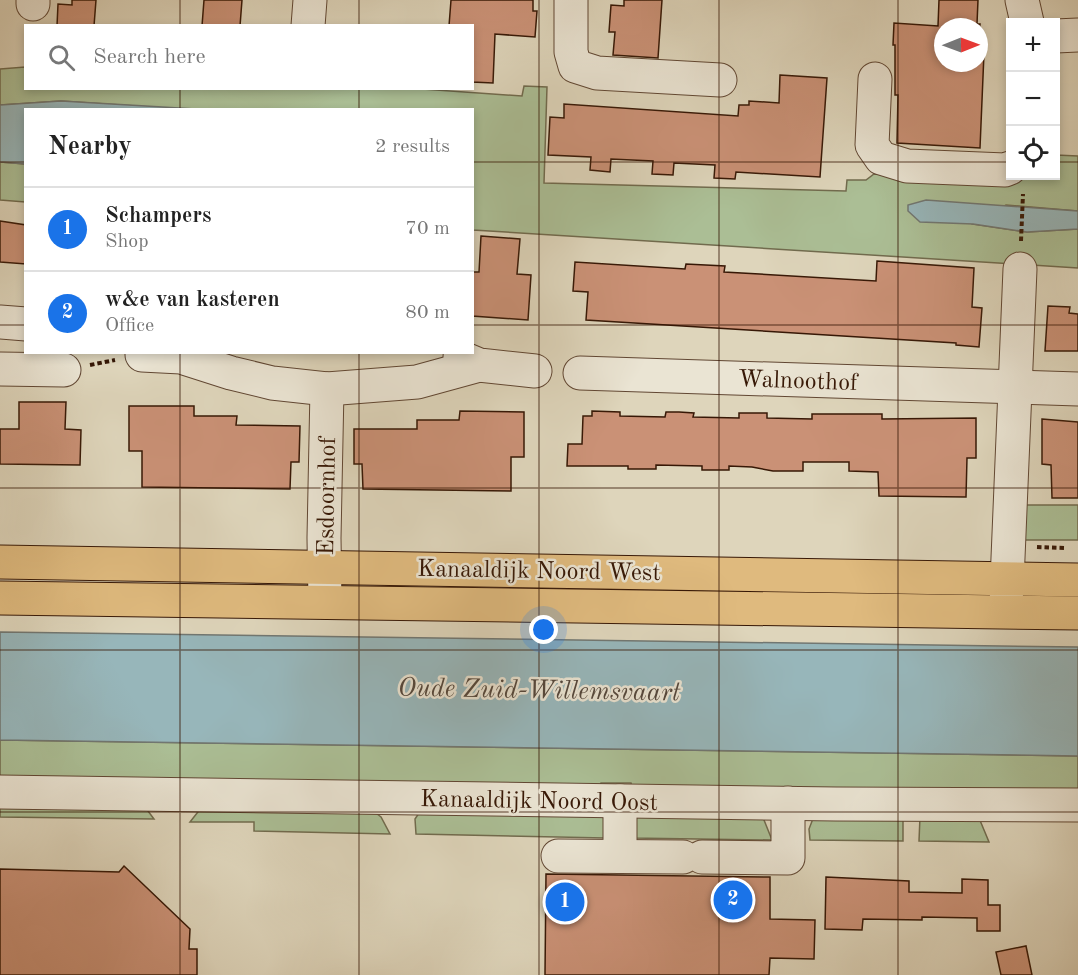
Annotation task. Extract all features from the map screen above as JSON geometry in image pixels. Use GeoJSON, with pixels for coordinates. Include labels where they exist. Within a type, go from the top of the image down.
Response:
{"type":"FeatureCollection","features":[{"type":"Feature","properties":{"kind":"main road","name":"Kanaaldijk Noord West"},"geometry":{"type":"LineString","coordinates":[[0,562],[1078,580]]}},
{"type":"Feature","properties":{"kind":"main road","name":"Kanaaldijk Noord West"},"geometry":{"type":"LineString","coordinates":[[0,598],[1078,613]]}},
{"type":"Feature","properties":{"kind":"street"},"geometry":{"type":"LineString","coordinates":[[308,24],[310,0]]}},
{"type":"Feature","properties":{"kind":"street"},"geometry":{"type":"LineString","coordinates":[[571,0],[571,52],[575,66],[597,74],[720,80]]}},
{"type":"Feature","properties":{"kind":"street"},"geometry":{"type":"LineString","coordinates":[[1022,0],[1026,18]]}},
{"type":"Feature","properties":{"kind":"street"},"geometry":{"type":"LineString","coordinates":[[1060,36],[1078,35]]}},
{"type":"Feature","properties":{"kind":"street"},"geometry":{"type":"LineString","coordinates":[[875,80],[872,145],[880,158],[907,166],[1006,170]]}},
{"type":"Feature","properties":{"kind":"street"},"geometry":{"type":"LineString","coordinates":[[1005,611],[1021,255]]}},
{"type":"Feature","properties":{"kind":"street"},"geometry":{"type":"LineString","coordinates":[[0,322],[24,324]]}},
{"type":"Feature","properties":{"kind":"street"},"geometry":{"type":"LineString","coordinates":[[453,354],[479,365],[535,371]]}},
{"type":"Feature","properties":{"kind":"street"},"geometry":{"type":"LineString","coordinates":[[142,355],[186,355],[231,373],[262,380],[327,389],[417,382],[479,365]]}},
{"type":"Feature","properties":{"kind":"street"},"geometry":{"type":"LineString","coordinates":[[0,369],[64,369]]}},
{"type":"Feature","properties":{"kind":"street","name":"Walnoothof"},"geometry":{"type":"LineString","coordinates":[[580,373],[1078,389]]}},
{"type":"Feature","properties":{"kind":"street","name":"Esdoornhof"},"geometry":{"type":"LineString","coordinates":[[325,602],[327,389]]}},
{"type":"Feature","properties":{"kind":"street","name":"Kanaaldijk Noord Oost"},"geometry":{"type":"LineString","coordinates":[[0,792],[1078,805]]}},
{"type":"Feature","properties":{"kind":"street"},"geometry":{"type":"LineString","coordinates":[[620,801],[620,856]]}},
{"type":"Feature","properties":{"kind":"street"},"geometry":{"type":"LineString","coordinates":[[558,856],[788,858],[788,803]]}},
{"type":"Feature","properties":{"kind":"path"},"geometry":{"type":"LineString","coordinates":[[1021,255],[1023,200]]}},
{"type":"Feature","properties":{"kind":"path"},"geometry":{"type":"LineString","coordinates":[[64,369],[142,355]]}},
{"type":"Feature","properties":{"kind":"path"},"geometry":{"type":"LineString","coordinates":[[1008,547],[1066,548]]}},
{"type":"Feature","properties":{"kind":"green space"},"geometry":{"type":"Polygon","coordinates":[[[24,67],[24,90],[436,90],[522,96],[524,86],[547,87],[544,183],[846,191],[847,180],[866,180],[874,174],[1060,180],[1060,155],[1078,156],[1078,211],[1006,205],[973,224],[1027,232],[1078,229],[1078,268],[474,230],[474,108],[166,108],[61,101],[0,105],[0,69],[24,67]]]}},
{"type":"Feature","properties":{"kind":"green space"},"geometry":{"type":"Polygon","coordinates":[[[0,162],[24,164],[24,202],[0,200],[0,162]]]}},
{"type":"Feature","properties":{"kind":"green space"},"geometry":{"type":"Polygon","coordinates":[[[1021,505],[1078,505],[1078,540],[1021,540],[1021,505]]]}},
{"type":"Feature","properties":{"kind":"green space"},"geometry":{"type":"Polygon","coordinates":[[[0,740],[1078,756],[1078,794],[632,788],[631,783],[601,783],[600,788],[0,780],[0,740]]]}},
{"type":"Feature","properties":{"kind":"green space"},"geometry":{"type":"Polygon","coordinates":[[[0,805],[145,807],[154,819],[0,817],[0,805]]]}},
{"type":"Feature","properties":{"kind":"green space"},"geometry":{"type":"Polygon","coordinates":[[[201,808],[372,810],[381,817],[390,834],[254,831],[254,822],[190,822],[201,808]]]}},
{"type":"Feature","properties":{"kind":"green space"},"geometry":{"type":"Polygon","coordinates":[[[421,810],[599,813],[606,820],[606,838],[416,834],[415,819],[421,810]]]}},
{"type":"Feature","properties":{"kind":"green space"},"geometry":{"type":"Polygon","coordinates":[[[639,813],[762,815],[772,840],[631,838],[632,820],[639,813]]]}},
{"type":"Feature","properties":{"kind":"green space"},"geometry":{"type":"Polygon","coordinates":[[[814,816],[903,817],[903,841],[810,840],[809,829],[814,816]]]}},
{"type":"Feature","properties":{"kind":"green space"},"geometry":{"type":"Polygon","coordinates":[[[920,817],[979,818],[989,842],[919,841],[920,817]]]}},
{"type":"Feature","properties":{"kind":"water"},"geometry":{"type":"Polygon","coordinates":[[[61,101],[179,108],[24,108],[24,164],[0,162],[0,105],[61,101]]]}},
{"type":"Feature","properties":{"kind":"water"},"geometry":{"type":"Polygon","coordinates":[[[926,200],[1078,211],[1078,229],[1027,232],[973,224],[920,222],[908,211],[908,205],[926,200]]]}},
{"type":"Feature","properties":{"kind":"water","name":"Oude Zuid-Willemsvaart"},"geometry":{"type":"Polygon","coordinates":[[[0,632],[1078,647],[1078,756],[0,740],[0,632]]]}},
{"type":"Feature","properties":{"kind":"building"},"geometry":{"type":"Polygon","coordinates":[[[72,0],[96,0],[94,24],[57,24],[58,4],[72,5],[72,0]]]}},
{"type":"Feature","properties":{"kind":"building"},"geometry":{"type":"Polygon","coordinates":[[[204,0],[242,0],[240,24],[202,24],[204,0]]]}},
{"type":"Feature","properties":{"kind":"building"},"geometry":{"type":"Polygon","coordinates":[[[451,0],[533,0],[533,11],[537,11],[535,37],[495,34],[493,83],[474,82],[474,24],[449,24],[451,0]]]}},
{"type":"Feature","properties":{"kind":"building"},"geometry":{"type":"Polygon","coordinates":[[[624,0],[662,0],[658,58],[613,55],[615,32],[609,32],[611,5],[624,6],[624,0]]]}},
{"type":"Feature","properties":{"kind":"building"},"geometry":{"type":"Polygon","coordinates":[[[939,0],[978,0],[977,18],[938,18],[939,0]]]}},
{"type":"Feature","properties":{"kind":"building"},"geometry":{"type":"Polygon","coordinates":[[[894,23],[934,26],[934,72],[983,72],[980,148],[897,143],[898,95],[895,95],[894,23]]]}},
{"type":"Feature","properties":{"kind":"building"},"geometry":{"type":"Polygon","coordinates":[[[780,75],[827,78],[820,177],[736,172],[735,179],[714,178],[715,165],[674,163],[673,175],[652,174],[653,161],[611,159],[610,172],[590,170],[591,157],[548,155],[550,117],[564,118],[564,104],[738,116],[739,105],[749,105],[749,101],[779,103],[780,75]]]}},
{"type":"Feature","properties":{"kind":"building"},"geometry":{"type":"Polygon","coordinates":[[[0,221],[24,225],[24,264],[0,262],[0,221]]]}},
{"type":"Feature","properties":{"kind":"building"},"geometry":{"type":"Polygon","coordinates":[[[481,236],[520,239],[517,274],[531,275],[528,320],[474,316],[474,272],[479,272],[481,236]]]}},
{"type":"Feature","properties":{"kind":"building"},"geometry":{"type":"Polygon","coordinates":[[[877,261],[974,268],[972,307],[982,308],[979,347],[956,345],[956,343],[586,320],[588,292],[573,291],[575,262],[685,269],[686,264],[725,266],[724,272],[876,281],[877,261]]]}},
{"type":"Feature","properties":{"kind":"building"},"geometry":{"type":"Polygon","coordinates":[[[1048,306],[1070,307],[1069,313],[1078,314],[1078,351],[1045,351],[1048,306]]]}},
{"type":"Feature","properties":{"kind":"building"},"geometry":{"type":"Polygon","coordinates":[[[19,402],[66,402],[65,429],[81,430],[80,465],[0,464],[0,429],[19,429],[19,402]]]}},
{"type":"Feature","properties":{"kind":"building"},"geometry":{"type":"Polygon","coordinates":[[[129,406],[194,406],[194,416],[237,416],[236,425],[300,426],[299,462],[291,462],[290,489],[142,487],[142,451],[129,451],[129,406]]]}},
{"type":"Feature","properties":{"kind":"building"},"geometry":{"type":"Polygon","coordinates":[[[460,411],[524,412],[524,457],[511,457],[511,491],[363,489],[362,464],[354,464],[354,429],[417,429],[417,420],[459,420],[460,411]]]}},
{"type":"Feature","properties":{"kind":"building"},"geometry":{"type":"Polygon","coordinates":[[[592,411],[620,412],[620,416],[665,417],[666,412],[679,412],[694,413],[693,417],[739,418],[739,413],[767,413],[767,418],[812,419],[812,414],[882,414],[882,419],[976,418],[976,458],[967,458],[966,497],[879,496],[878,472],[849,471],[849,462],[803,462],[803,471],[773,471],[729,466],[729,470],[702,470],[702,466],[656,465],[656,469],[628,469],[628,466],[567,466],[568,444],[582,444],[583,416],[592,416],[592,411]]]}},
{"type":"Feature","properties":{"kind":"building"},"geometry":{"type":"Polygon","coordinates":[[[1042,419],[1078,422],[1078,498],[1052,498],[1051,465],[1042,464],[1042,419]]]}},
{"type":"Feature","properties":{"kind":"building"},"geometry":{"type":"Polygon","coordinates":[[[124,866],[190,929],[189,949],[197,949],[197,975],[0,975],[0,869],[119,872],[124,866]]]}},
{"type":"Feature","properties":{"kind":"building"},"geometry":{"type":"Polygon","coordinates":[[[546,874],[770,877],[770,919],[815,920],[814,959],[770,958],[769,975],[545,975],[546,874]]]}},
{"type":"Feature","properties":{"kind":"building"},"geometry":{"type":"Polygon","coordinates":[[[826,877],[909,881],[909,892],[962,893],[962,879],[988,880],[988,905],[1000,905],[1000,931],[977,931],[977,918],[922,917],[922,920],[863,919],[862,930],[825,929],[826,877]]]}},
{"type":"Feature","properties":{"kind":"building"},"geometry":{"type":"Polygon","coordinates":[[[1026,946],[1032,975],[1001,975],[996,952],[1026,946]]]}},
{"type":"Feature","properties":{"kind":"place","name":"w&e van kasteren"},"geometry":{"type":"Point","coordinates":[733,900]}},
{"type":"Feature","properties":{"kind":"place","name":"Schampers"},"geometry":{"type":"Point","coordinates":[565,902]}}]}
